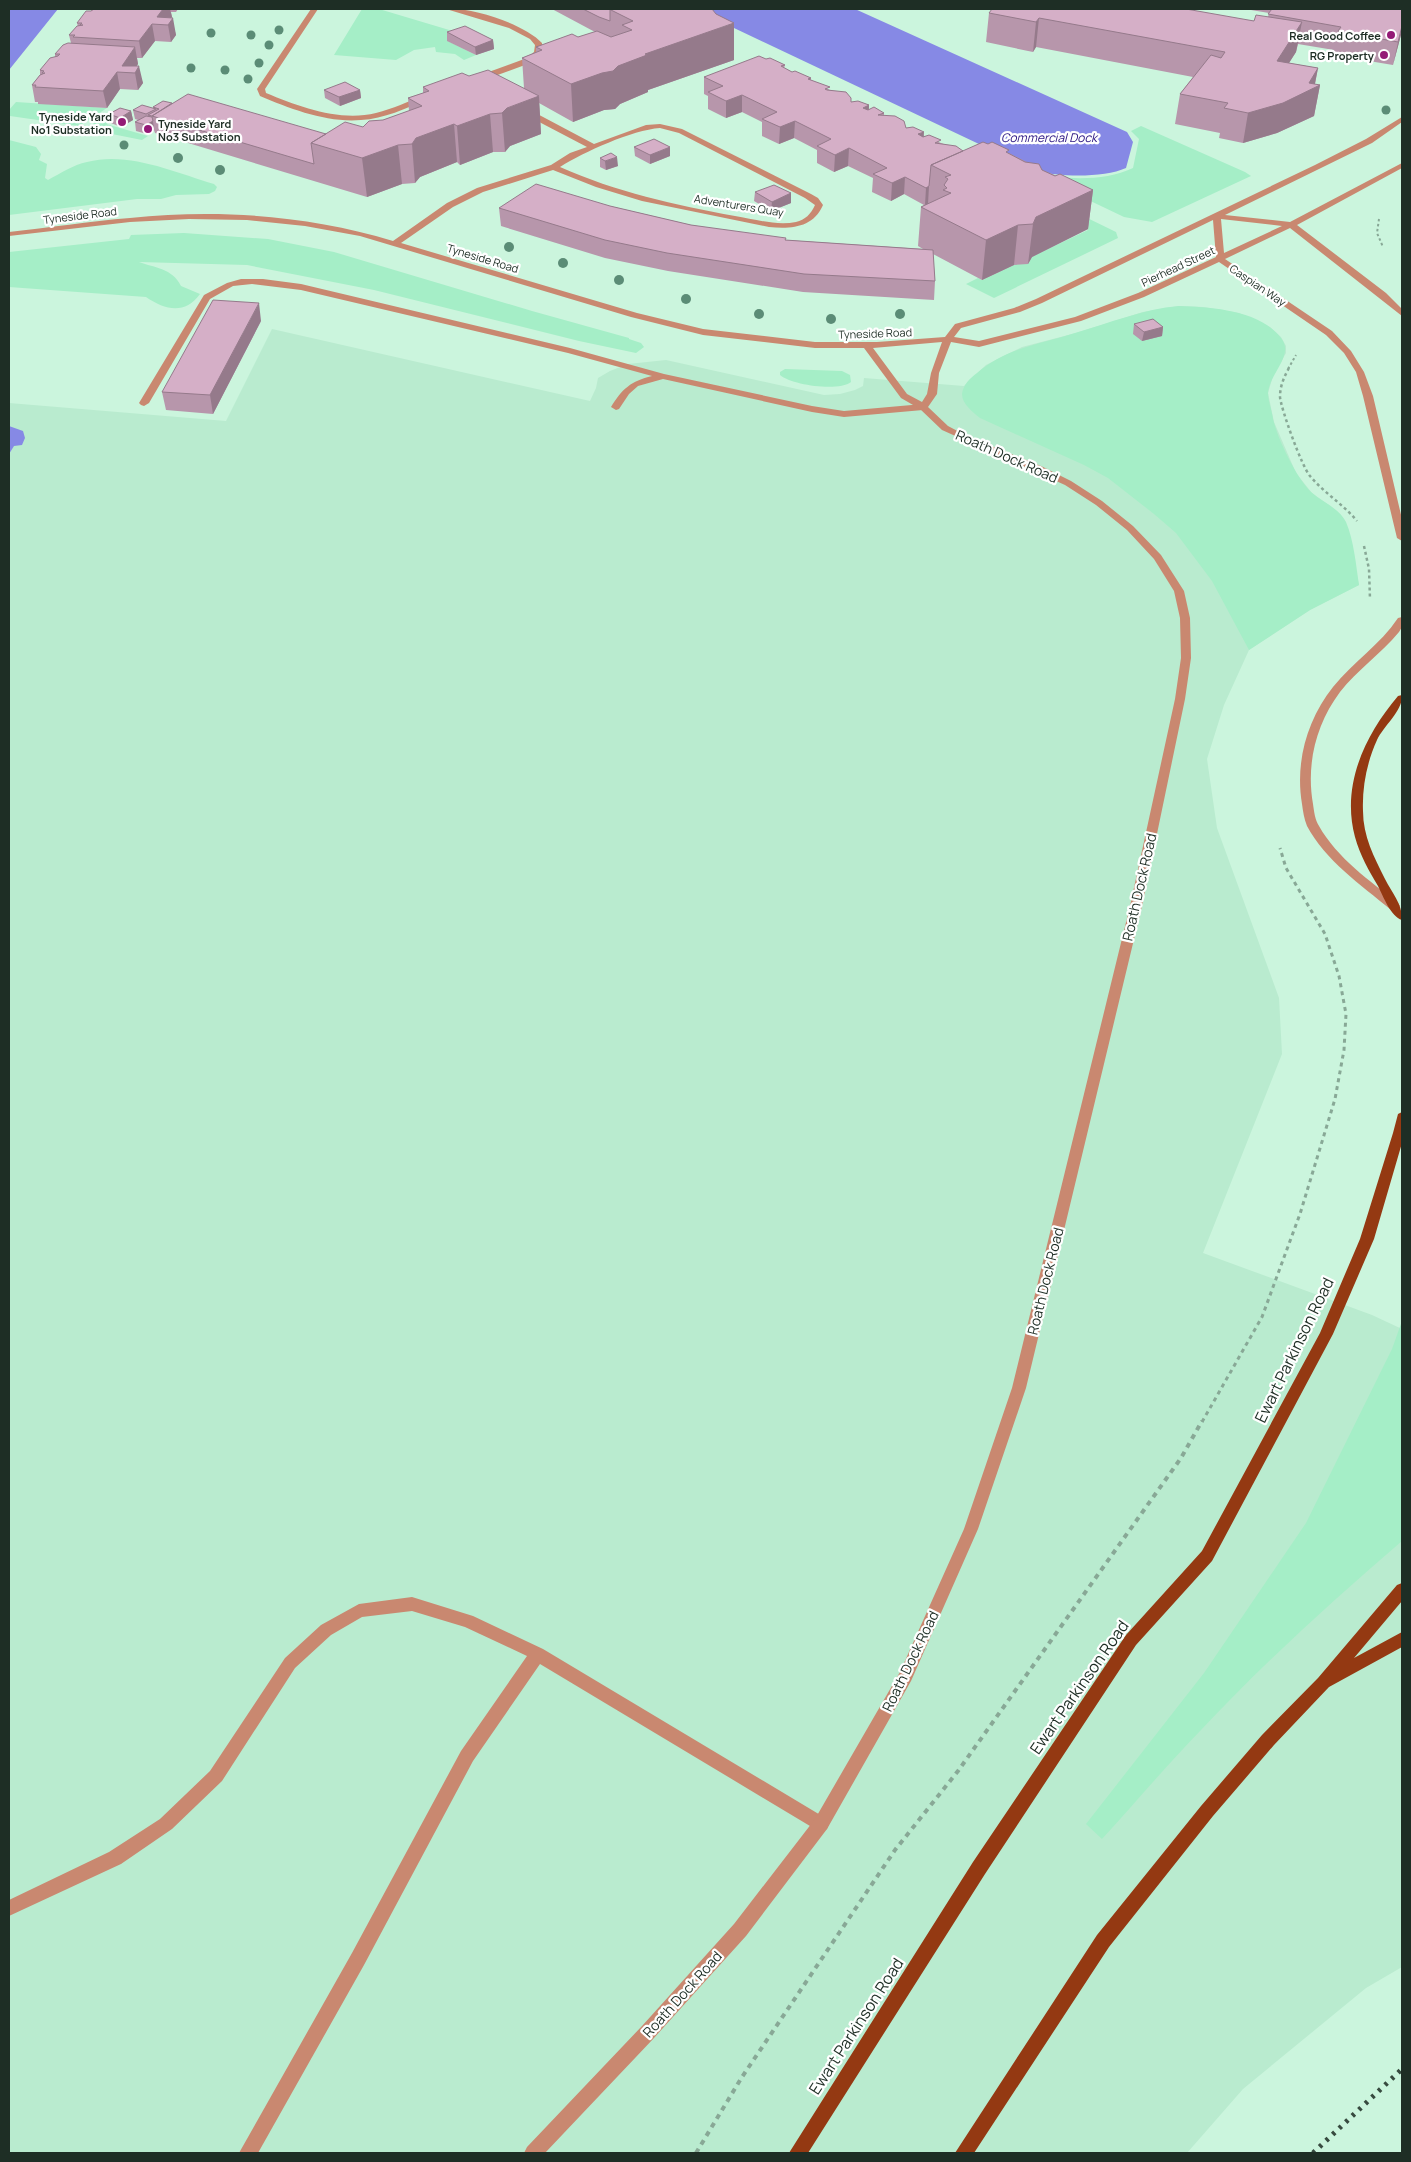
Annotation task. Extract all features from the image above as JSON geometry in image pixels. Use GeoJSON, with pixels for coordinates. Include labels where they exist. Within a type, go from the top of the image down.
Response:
{"type":"FeatureCollection","features":[{"type":"Feature","properties":{"kind":"main road"},"geometry":{"type":"LineString","coordinates":[[1402,698],[1386,717],[1370,744],[1361,775],[1358,803],[1360,834],[1368,857],[1394,906],[1402,916]]}},
{"type":"Feature","properties":{"kind":"main road","name":"Ewart Parkinson Road"},"geometry":{"type":"LineString","coordinates":[[798,2153],[979,1868],[1131,1640],[1207,1556],[1326,1334],[1367,1239],[1399,1133],[1402,1117]]}},
{"type":"Feature","properties":{"kind":"main road"},"geometry":{"type":"LineString","coordinates":[[964,2153],[1103,1940],[1207,1811],[1268,1740],[1323,1683],[1402,1590]]}},
{"type":"Feature","properties":{"kind":"main road"},"geometry":{"type":"LineString","coordinates":[[1323,1683],[1402,1639]]}},
{"type":"Feature","properties":{"kind":"street"},"geometry":{"type":"LineString","coordinates":[[314,9],[261,89],[263,94],[341,119],[378,115],[433,95]]}},
{"type":"Feature","properties":{"kind":"street"},"geometry":{"type":"LineString","coordinates":[[450,9],[505,25],[535,39],[539,45],[538,53],[530,60],[470,82],[479,86]]}},
{"type":"Feature","properties":{"kind":"street"},"geometry":{"type":"LineString","coordinates":[[514,105],[593,147]]}},
{"type":"Feature","properties":{"kind":"street"},"geometry":{"type":"LineString","coordinates":[[144,403],[207,297],[221,287],[237,281],[301,287],[561,349],[663,376],[812,409],[844,414],[923,407],[932,394],[935,373],[948,339],[958,326],[1017,310],[1097,273],[1369,141],[1402,119]]}},
{"type":"Feature","properties":{"kind":"street","name":"Adventurers Quay"},"geometry":{"type":"LineString","coordinates":[[395,243],[469,195],[554,167],[574,155],[646,127],[672,127],[695,137],[808,196],[815,200],[818,205],[816,213],[803,222],[784,225],[769,224],[715,214],[625,193],[586,181],[554,167]]}},
{"type":"Feature","properties":{"kind":"street","name":"Pierhead Street"},"geometry":{"type":"LineString","coordinates":[[948,339],[979,344],[1078,319],[1141,296],[1292,225],[1402,165]]}},
{"type":"Feature","properties":{"kind":"street"},"geometry":{"type":"LineString","coordinates":[[1217,216],[1292,225],[1383,295],[1402,313]]}},
{"type":"Feature","properties":{"kind":"street","name":"Caspian Way"},"geometry":{"type":"LineString","coordinates":[[1217,216],[1220,259],[1329,333],[1347,351],[1360,372],[1368,396],[1402,538]]}},
{"type":"Feature","properties":{"kind":"street","name":"Tyneside Road"},"geometry":{"type":"LineString","coordinates":[[9,234],[132,220],[218,217],[314,224],[395,243],[662,322],[742,338],[815,345],[867,346],[948,339]]}},
{"type":"Feature","properties":{"kind":"street","name":"Roath Dock Road"},"geometry":{"type":"LineString","coordinates":[[533,2153],[648,2032],[740,1930],[821,1824],[906,1676],[971,1528],[1019,1388],[1136,906],[1180,700],[1186,658],[1186,618],[1179,591],[1158,557],[1130,528],[1100,503],[1038,468],[971,441],[945,428],[923,407],[904,396],[867,346]]}},
{"type":"Feature","properties":{"kind":"street"},"geometry":{"type":"LineString","coordinates":[[616,407],[628,388],[644,380],[663,376]]}},
{"type":"Feature","properties":{"kind":"street"},"geometry":{"type":"LineString","coordinates":[[1394,906],[1355,874],[1326,844],[1312,823],[1304,790],[1306,762],[1311,740],[1321,713],[1338,688],[1392,636],[1402,620]]}},
{"type":"Feature","properties":{"kind":"street"},"geometry":{"type":"LineString","coordinates":[[9,1908],[115,1858],[166,1824],[216,1776],[290,1663],[326,1630],[359,1611],[412,1604],[468,1621],[538,1654],[821,1824]]}},
{"type":"Feature","properties":{"kind":"street"},"geometry":{"type":"LineString","coordinates":[[248,2153],[358,1959],[467,1756],[538,1654]]}},
{"type":"Feature","properties":{"kind":"path"},"geometry":{"type":"LineString","coordinates":[[1384,214],[1378,219],[1375,228],[1377,237],[1387,250]]}},
{"type":"Feature","properties":{"kind":"path"},"geometry":{"type":"LineString","coordinates":[[1299,350],[1282,381],[1280,398],[1289,427],[1308,474],[1344,506],[1359,523]]}},
{"type":"Feature","properties":{"kind":"path"},"geometry":{"type":"LineString","coordinates":[[1363,541],[1372,593],[1370,601]]}},
{"type":"Feature","properties":{"kind":"path"},"geometry":{"type":"LineString","coordinates":[[696,2153],[742,2077],[895,1850],[958,1771],[1182,1458],[1262,1317],[1300,1214],[1335,1099],[1344,1050],[1346,1014],[1338,976],[1325,934],[1286,868],[1278,842]]}},
{"type":"Feature","properties":{"kind":"shaded area"},"geometry":{"type":"Polygon","coordinates":[[[362,9],[379,9],[466,35],[448,41],[476,55],[464,60],[455,54],[436,52],[435,47],[414,50],[396,60],[334,55],[362,9]]]}},
{"type":"Feature","properties":{"kind":"shaded area"},"geometry":{"type":"Polygon","coordinates":[[[16,102],[107,108],[79,126],[10,116],[9,110],[16,102]]]}},
{"type":"Feature","properties":{"kind":"shaded area"},"geometry":{"type":"Polygon","coordinates":[[[113,111],[121,114],[106,124],[148,136],[142,140],[97,131],[88,127],[113,111]]]}},
{"type":"Feature","properties":{"kind":"shaded area"},"geometry":{"type":"Polygon","coordinates":[[[1141,126],[1251,176],[1152,222],[1124,217],[1034,174],[1084,178],[1110,176],[1133,168],[1139,139],[1131,131],[1141,126]]]}},
{"type":"Feature","properties":{"kind":"shaded area"},"geometry":{"type":"Polygon","coordinates":[[[9,140],[36,147],[41,154],[39,160],[47,164],[45,178],[48,180],[82,163],[103,159],[119,159],[151,164],[214,184],[217,187],[215,191],[209,194],[176,195],[161,199],[137,199],[9,215],[9,140]]]}},
{"type":"Feature","properties":{"kind":"shaded area"},"geometry":{"type":"Polygon","coordinates":[[[1075,212],[1116,232],[1118,238],[994,298],[966,284],[978,278],[982,280],[1088,230],[1075,212]]]}},
{"type":"Feature","properties":{"kind":"shaded area"},"geometry":{"type":"Polygon","coordinates":[[[184,233],[268,239],[334,252],[629,338],[641,343],[644,347],[636,353],[579,341],[374,290],[247,265],[139,262],[168,272],[181,286],[200,294],[194,301],[181,308],[160,305],[146,297],[9,287],[9,252],[129,239],[131,235],[184,233]]]}},
{"type":"Feature","properties":{"kind":"shaded area"},"geometry":{"type":"Polygon","coordinates":[[[1179,306],[1203,307],[1239,313],[1270,327],[1281,337],[1286,346],[1286,353],[1273,376],[1268,393],[1274,422],[1296,473],[1312,493],[1334,509],[1345,521],[1359,585],[1310,610],[1249,650],[1224,705],[1207,759],[1217,828],[1279,998],[1282,1054],[1203,1253],[1372,1315],[1402,1329],[1402,1967],[1366,1988],[1243,2089],[1187,2153],[9,2153],[9,403],[226,421],[272,329],[590,401],[598,378],[610,371],[628,364],[666,360],[824,395],[840,394],[855,390],[863,386],[864,378],[964,386],[986,365],[1022,347],[1076,333],[1143,312],[1179,306]]]}},
{"type":"Feature","properties":{"kind":"shaded area"},"geometry":{"type":"Polygon","coordinates":[[[1179,306],[1220,309],[1248,316],[1261,321],[1281,338],[1285,344],[1285,351],[1269,386],[1268,393],[1275,428],[1288,458],[1305,485],[1343,517],[1349,529],[1353,545],[1359,585],[1310,610],[1249,650],[1212,581],[1176,533],[1108,478],[1084,465],[980,418],[968,408],[962,398],[964,388],[972,377],[988,365],[1012,352],[1140,313],[1179,306]]]}},
{"type":"Feature","properties":{"kind":"shaded area"},"geometry":{"type":"Polygon","coordinates":[[[785,369],[842,371],[850,375],[851,382],[836,387],[804,384],[786,379],[780,375],[780,372],[785,369]]]}},
{"type":"Feature","properties":{"kind":"shaded area"},"geometry":{"type":"Polygon","coordinates":[[[1402,1321],[1402,1541],[1324,1610],[1249,1681],[1188,1743],[1102,1839],[1086,1824],[1204,1673],[1306,1523],[1392,1349],[1402,1321]]]}},
{"type":"Feature","properties":{"kind":"water"},"geometry":{"type":"Polygon","coordinates":[[[9,9],[58,9],[9,70],[9,9]]]}},
{"type":"Feature","properties":{"kind":"water","name":"Commercial Dock"},"geometry":{"type":"Polygon","coordinates":[[[694,9],[855,9],[1127,132],[1133,142],[1126,168],[1106,174],[1082,176],[1036,171],[694,9]]]}},
{"type":"Feature","properties":{"kind":"water"},"geometry":{"type":"Polygon","coordinates":[[[9,426],[23,431],[25,438],[22,445],[14,446],[9,454],[9,426]]]}},
{"type":"Feature","properties":{"kind":"building"},"geometry":{"type":"Polygon","coordinates":[[[94,9],[163,9],[157,17],[173,18],[168,25],[152,24],[139,41],[73,37],[75,35],[69,35],[77,26],[83,25],[80,25],[82,23],[77,23],[86,11],[94,9]]]}},
{"type":"Feature","properties":{"kind":"building"},"geometry":{"type":"Polygon","coordinates":[[[583,9],[610,9],[610,21],[599,17],[583,9]]]}},
{"type":"Feature","properties":{"kind":"building"},"geometry":{"type":"Polygon","coordinates":[[[609,9],[712,9],[716,14],[734,23],[645,54],[647,55],[618,66],[613,71],[571,84],[522,58],[542,50],[536,47],[572,34],[578,37],[597,31],[611,37],[632,30],[622,25],[633,21],[609,9]]]}},
{"type":"Feature","properties":{"kind":"building"},"geometry":{"type":"Polygon","coordinates":[[[992,9],[1186,9],[1254,21],[1256,15],[1302,22],[1277,61],[1318,68],[1309,83],[1320,85],[1283,103],[1248,113],[1224,108],[1228,103],[1180,94],[1211,55],[1221,58],[1225,52],[1039,18],[1036,22],[989,13],[992,9]]]}},
{"type":"Feature","properties":{"kind":"building"},"geometry":{"type":"Polygon","coordinates":[[[1272,9],[1402,9],[1402,26],[1398,42],[1338,31],[1341,27],[1268,14],[1272,9]]]}},
{"type":"Feature","properties":{"kind":"building"},"geometry":{"type":"Polygon","coordinates":[[[465,26],[493,40],[475,47],[447,32],[465,26]]]}},
{"type":"Feature","properties":{"kind":"building"},"geometry":{"type":"Polygon","coordinates":[[[68,43],[135,47],[122,66],[139,66],[135,73],[117,72],[103,91],[35,87],[36,85],[32,85],[40,75],[45,73],[42,73],[44,71],[40,70],[50,58],[58,56],[60,54],[55,54],[63,45],[68,43]]]}},
{"type":"Feature","properties":{"kind":"building"},"geometry":{"type":"Polygon","coordinates":[[[759,56],[766,59],[770,58],[785,65],[781,66],[792,72],[795,71],[811,78],[808,79],[830,87],[825,89],[827,90],[846,92],[851,98],[851,102],[858,101],[869,105],[863,108],[868,110],[874,107],[884,113],[878,115],[895,116],[904,121],[906,128],[913,127],[924,132],[918,134],[923,137],[929,135],[941,140],[935,143],[956,146],[963,151],[931,165],[929,186],[926,188],[905,177],[892,183],[873,174],[887,168],[849,148],[835,155],[817,146],[831,139],[795,121],[780,127],[762,119],[777,112],[742,95],[726,101],[708,92],[723,86],[704,77],[759,56]]]}},
{"type":"Feature","properties":{"kind":"building"},"geometry":{"type":"Polygon","coordinates":[[[488,70],[539,96],[507,108],[502,113],[490,114],[457,126],[454,124],[416,138],[412,144],[398,145],[362,158],[311,143],[345,122],[363,127],[369,121],[383,120],[422,106],[408,98],[429,91],[423,87],[462,73],[469,76],[488,70]]]}},
{"type":"Feature","properties":{"kind":"building"},"geometry":{"type":"Polygon","coordinates":[[[345,82],[360,90],[339,97],[324,90],[345,82]]]}},
{"type":"Feature","properties":{"kind":"building"},"geometry":{"type":"Polygon","coordinates":[[[188,94],[326,134],[311,143],[314,164],[152,116],[188,94]]]}},
{"type":"Feature","properties":{"kind":"building"},"geometry":{"type":"Polygon","coordinates":[[[163,101],[172,103],[152,116],[148,115],[159,109],[153,107],[163,101]]]}},
{"type":"Feature","properties":{"kind":"building"},"geometry":{"type":"Polygon","coordinates":[[[142,105],[156,109],[146,114],[133,110],[142,105]]]}},
{"type":"Feature","properties":{"kind":"building"},"geometry":{"type":"Polygon","coordinates":[[[120,108],[131,111],[120,118],[109,114],[120,108]]]}},
{"type":"Feature","properties":{"kind":"building"},"geometry":{"type":"Polygon","coordinates":[[[146,116],[152,117],[153,121],[146,125],[135,122],[146,116]]]}},
{"type":"Feature","properties":{"kind":"building"},"geometry":{"type":"Polygon","coordinates":[[[654,139],[670,147],[650,155],[634,147],[654,139]]]}},
{"type":"Feature","properties":{"kind":"building"},"geometry":{"type":"Polygon","coordinates":[[[983,142],[988,144],[992,142],[1009,150],[1006,152],[1025,162],[1039,164],[1042,170],[1055,176],[1060,174],[1093,190],[1036,217],[1033,224],[1018,225],[986,240],[921,207],[951,193],[943,190],[947,188],[944,185],[948,179],[945,177],[951,175],[931,165],[983,142]]]}},
{"type":"Feature","properties":{"kind":"building"},"geometry":{"type":"Polygon","coordinates":[[[611,153],[617,157],[605,161],[600,158],[611,153]]]}},
{"type":"Feature","properties":{"kind":"building"},"geometry":{"type":"Polygon","coordinates":[[[536,184],[610,206],[691,225],[786,238],[785,240],[933,250],[935,281],[804,274],[667,253],[605,240],[499,208],[536,184]]]}},
{"type":"Feature","properties":{"kind":"building"},"geometry":{"type":"Polygon","coordinates":[[[774,185],[791,193],[772,202],[755,192],[774,185]]]}},
{"type":"Feature","properties":{"kind":"building"},"geometry":{"type":"Polygon","coordinates":[[[213,300],[259,303],[210,395],[162,392],[213,300]]]}},
{"type":"Feature","properties":{"kind":"building"},"geometry":{"type":"Polygon","coordinates":[[[1153,319],[1163,327],[1144,332],[1134,324],[1153,319]]]}},
{"type":"Feature","properties":{"kind":"railway"},"geometry":{"type":"LineString","coordinates":[[1313,2153],[1402,2069]]}},
{"type":"Feature","properties":{"kind":"place","name":"Real Good Coffee"},"geometry":{"type":"Point","coordinates":[1391,35]}},
{"type":"Feature","properties":{"kind":"place","name":"RG Property"},"geometry":{"type":"Point","coordinates":[1384,55]}},
{"type":"Feature","properties":{"kind":"place","name":"Tyneside Yard No1 Substation"},"geometry":{"type":"Point","coordinates":[122,122]}},
{"type":"Feature","properties":{"kind":"place","name":"Tyneside Yard No3 Substation"},"geometry":{"type":"Point","coordinates":[148,129]}}]}
